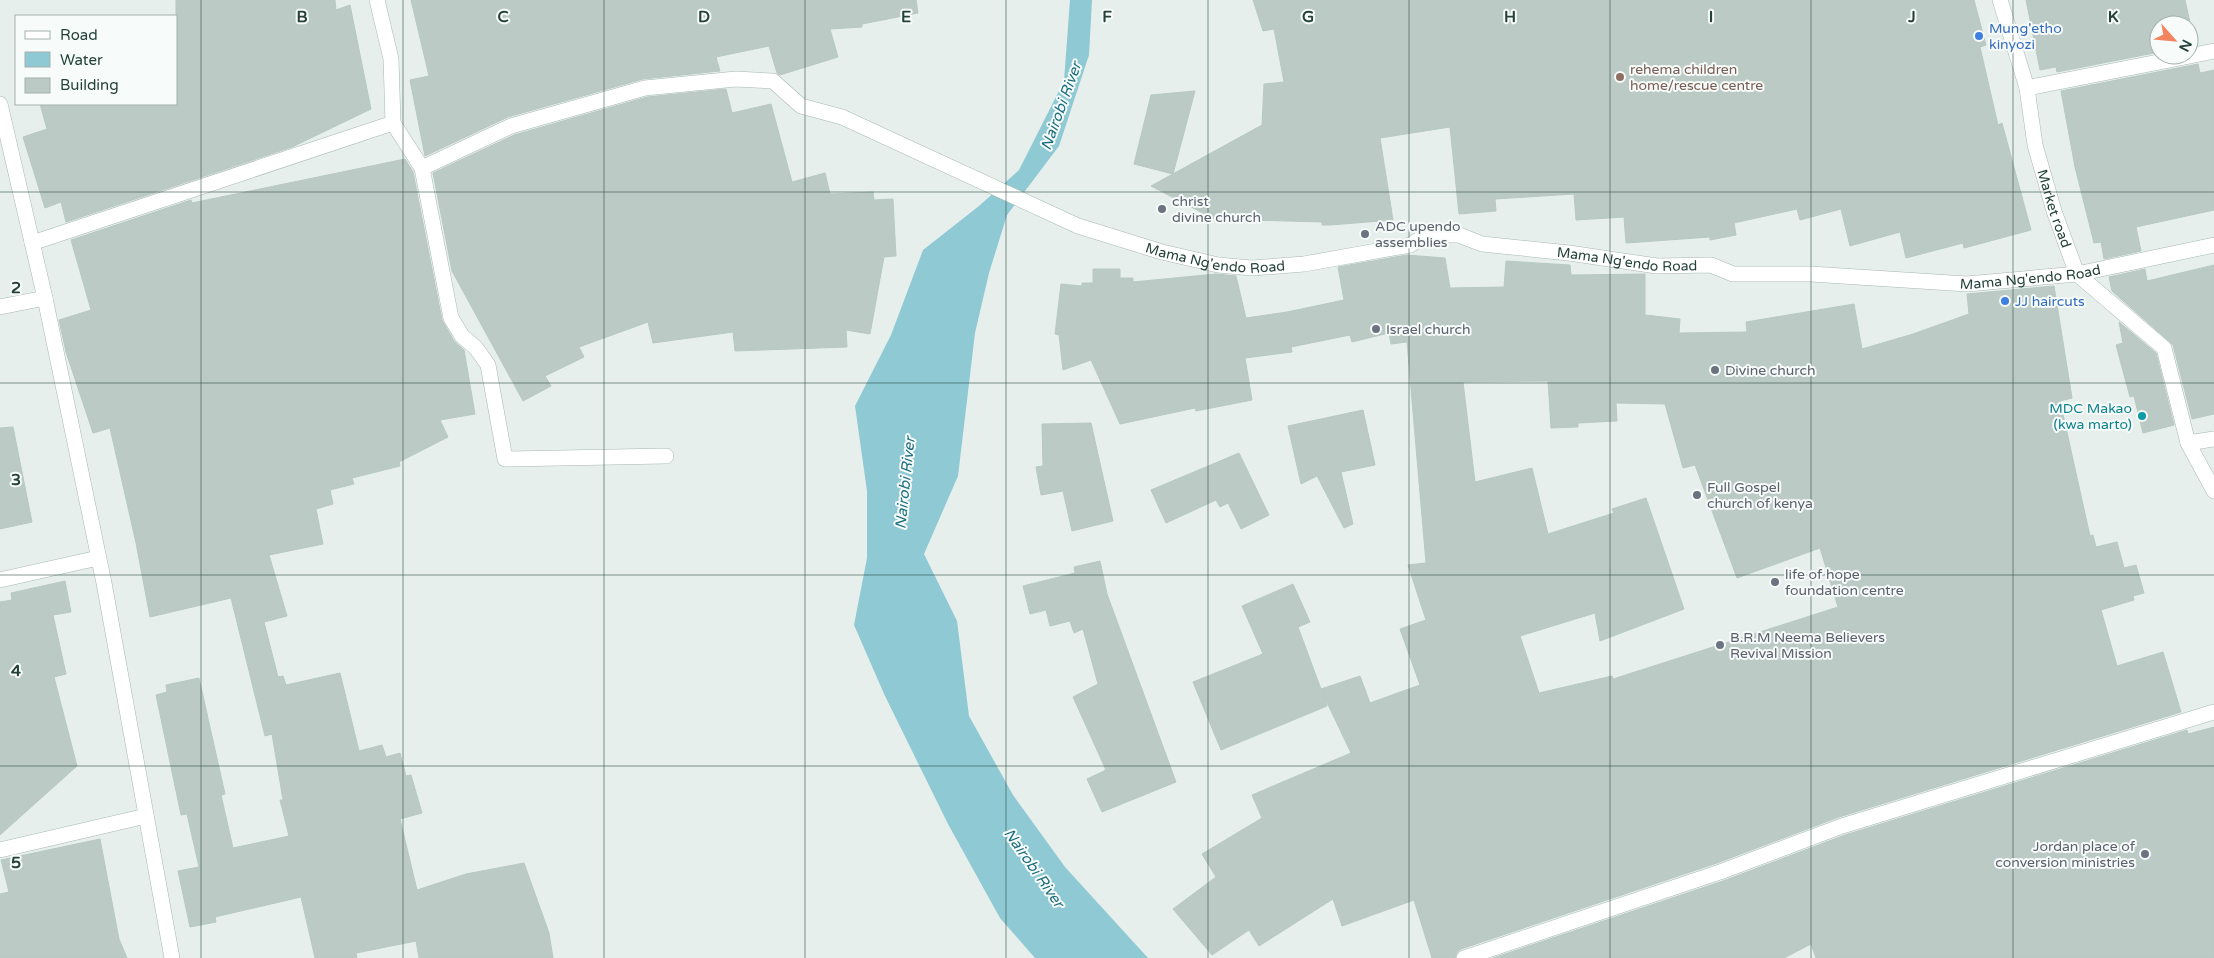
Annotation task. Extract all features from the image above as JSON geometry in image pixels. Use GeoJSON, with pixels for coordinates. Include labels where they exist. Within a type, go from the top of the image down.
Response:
{"type":"FeatureCollection","features":[{"type":"Feature","properties":{"kind":"street"},"geometry":{"type":"LineString","coordinates":[[377,0],[391,59],[393,123],[422,168],[452,318],[462,336],[476,348],[488,365],[505,459],[666,456]]}},
{"type":"Feature","properties":{"kind":"street","name":"Market road"},"geometry":{"type":"LineString","coordinates":[[2000,0],[2027,88],[2035,145],[2054,211],[2077,274],[2164,348],[2188,443],[2214,491]]}},
{"type":"Feature","properties":{"kind":"street"},"geometry":{"type":"LineString","coordinates":[[2027,88],[2214,51]]}},
{"type":"Feature","properties":{"kind":"street","name":"Mama Ng'endo Road"},"geometry":{"type":"LineString","coordinates":[[422,168],[511,126],[645,88],[736,79],[773,81],[801,106],[842,117],[957,172],[1078,226],[1162,252],[1208,263],[1252,268],[1332,260],[1410,246],[1427,235],[1459,234],[1482,244],[1569,253],[1657,266],[1711,265],[1733,274],[1811,274],[1967,284],[2077,274],[2214,245]]}},
{"type":"Feature","properties":{"kind":"street"},"geometry":{"type":"LineString","coordinates":[[0,104],[6,138],[44,298],[98,558],[172,958]]}},
{"type":"Feature","properties":{"kind":"street"},"geometry":{"type":"LineString","coordinates":[[32,243],[393,123]]}},
{"type":"Feature","properties":{"kind":"street"},"geometry":{"type":"LineString","coordinates":[[0,307],[44,298]]}},
{"type":"Feature","properties":{"kind":"street"},"geometry":{"type":"LineString","coordinates":[[2188,443],[2214,439]]}},
{"type":"Feature","properties":{"kind":"street"},"geometry":{"type":"LineString","coordinates":[[0,580],[98,558]]}},
{"type":"Feature","properties":{"kind":"street"},"geometry":{"type":"LineString","coordinates":[[1464,958],[1720,872],[1842,826],[2214,712]]}},
{"type":"Feature","properties":{"kind":"street"},"geometry":{"type":"LineString","coordinates":[[0,850],[146,816]]}},
{"type":"Feature","properties":{"kind":"water","name":"Nairobi River"},"geometry":{"type":"Polygon","coordinates":[[[1070,0],[1092,0],[1089,55],[1059,146],[1007,215],[989,273],[975,333],[958,476],[924,554],[957,621],[969,716],[1013,795],[1065,867],[1148,958],[1035,958],[1000,918],[948,824],[885,696],[854,625],[867,558],[867,491],[855,406],[891,335],[923,250],[979,206],[1019,170],[1064,81],[1070,0]]]}},
{"type":"Feature","properties":{"kind":"building"},"geometry":{"type":"Polygon","coordinates":[[[176,0],[335,0],[336,10],[350,5],[371,109],[292,147],[66,222],[61,202],[45,208],[23,137],[47,129],[40,105],[178,105],[178,15],[176,15],[176,0]]]}},
{"type":"Feature","properties":{"kind":"building"},"geometry":{"type":"Polygon","coordinates":[[[411,0],[916,0],[918,13],[862,24],[862,27],[830,29],[838,57],[780,75],[777,73],[769,46],[716,57],[720,71],[643,79],[508,117],[425,156],[410,80],[429,76],[411,0]]]}},
{"type":"Feature","properties":{"kind":"building"},"geometry":{"type":"Polygon","coordinates":[[[1253,0],[1974,0],[1986,45],[1980,47],[1998,125],[2002,123],[2031,230],[1964,248],[1963,243],[1906,258],[1900,232],[1850,246],[1841,209],[1800,220],[1797,209],[1734,223],[1736,235],[1710,240],[1710,237],[1626,243],[1624,217],[1576,220],[1574,194],[1495,199],[1496,211],[1459,214],[1450,127],[1380,138],[1393,220],[1322,225],[1322,222],[1214,219],[1151,186],[1262,125],[1264,84],[1284,82],[1274,29],[1263,31],[1253,0]]]}},
{"type":"Feature","properties":{"kind":"building"},"geometry":{"type":"Polygon","coordinates":[[[2026,0],[2185,0],[2188,15],[2149,15],[2149,54],[2057,72],[2056,67],[2040,70],[2026,0]]]}},
{"type":"Feature","properties":{"kind":"building"},"geometry":{"type":"Polygon","coordinates":[[[2193,65],[2198,65],[2200,73],[2214,70],[2214,210],[2136,227],[2141,251],[2104,259],[2101,242],[2094,243],[2075,167],[2061,91],[2193,65]]]}},
{"type":"Feature","properties":{"kind":"building"},"geometry":{"type":"Polygon","coordinates":[[[726,89],[732,113],[771,104],[792,182],[825,173],[830,194],[873,192],[874,200],[893,199],[896,256],[884,257],[870,334],[846,330],[847,347],[735,351],[733,332],[653,343],[648,322],[579,347],[584,357],[545,376],[551,386],[523,401],[452,271],[433,173],[514,135],[647,97],[726,89]]]}},
{"type":"Feature","properties":{"kind":"building"},"geometry":{"type":"Polygon","coordinates":[[[1195,91],[1173,174],[1134,164],[1151,95],[1195,91]]]}},
{"type":"Feature","properties":{"kind":"building"},"geometry":{"type":"Polygon","coordinates":[[[405,159],[413,172],[442,320],[454,341],[464,350],[475,414],[440,420],[448,437],[399,462],[400,466],[352,478],[354,484],[330,490],[333,504],[316,509],[323,544],[269,555],[287,616],[264,622],[278,677],[283,676],[286,685],[340,673],[359,751],[382,745],[386,757],[400,753],[406,776],[411,775],[422,813],[400,819],[417,890],[466,874],[524,863],[549,933],[553,958],[419,958],[416,941],[356,953],[357,958],[315,958],[301,897],[215,917],[216,922],[190,927],[178,871],[199,867],[187,814],[181,815],[156,695],[167,692],[166,685],[199,678],[225,794],[221,795],[233,848],[289,836],[280,800],[283,800],[272,734],[265,736],[231,598],[150,617],[136,543],[110,428],[93,433],[66,352],[59,320],[91,310],[71,240],[191,200],[192,203],[405,159]]]}},
{"type":"Feature","properties":{"kind":"building"},"geometry":{"type":"Polygon","coordinates":[[[1407,255],[1445,258],[1450,288],[1504,287],[1506,261],[1570,265],[1571,275],[1645,274],[1645,315],[1680,319],[1679,333],[1747,332],[1746,322],[1854,304],[1862,349],[1913,334],[1969,314],[1967,294],[2054,286],[2072,398],[2060,401],[2090,536],[2093,535],[2096,547],[2117,542],[2124,568],[2136,565],[2144,593],[2133,596],[2134,600],[2101,610],[2117,666],[2163,652],[2181,712],[1839,817],[1717,863],[1461,949],[1457,952],[1455,958],[1432,958],[1414,900],[1342,926],[1333,899],[1259,946],[1249,930],[1212,955],[1173,909],[1216,877],[1202,854],[1262,818],[1252,795],[1351,753],[1323,694],[1327,706],[1221,750],[1193,682],[1263,654],[1242,606],[1293,584],[1310,622],[1298,627],[1321,689],[1360,676],[1370,703],[1420,685],[1400,629],[1426,620],[1408,565],[1426,563],[1407,342],[1391,344],[1389,333],[1352,342],[1350,335],[1291,347],[1292,352],[1245,358],[1252,400],[1196,411],[1195,408],[1120,424],[1091,360],[1063,370],[1059,335],[1055,334],[1061,284],[1082,286],[1082,283],[1093,283],[1093,269],[1120,269],[1120,278],[1133,278],[1133,282],[1216,274],[1236,276],[1246,318],[1287,312],[1344,300],[1338,267],[1407,255]],[[1548,381],[1463,382],[1475,482],[1532,468],[1548,534],[1614,513],[1612,509],[1646,498],[1684,609],[1600,641],[1595,613],[1520,636],[1539,693],[1612,676],[1613,679],[1838,607],[1820,548],[1737,578],[1695,465],[1683,468],[1665,404],[1616,403],[1617,421],[1578,423],[1578,427],[1551,428],[1548,381]]]}},
{"type":"Feature","properties":{"kind":"building"},"geometry":{"type":"Polygon","coordinates":[[[2214,265],[2214,414],[2192,419],[2173,345],[2112,291],[2109,277],[2145,269],[2147,281],[2214,265]]]}},
{"type":"Feature","properties":{"kind":"building"},"geometry":{"type":"Polygon","coordinates":[[[2119,322],[2156,353],[2174,425],[2143,433],[2134,396],[2130,397],[2116,345],[2123,343],[2119,322]]]}},
{"type":"Feature","properties":{"kind":"building"},"geometry":{"type":"Polygon","coordinates":[[[1363,410],[1375,465],[1341,472],[1353,524],[1344,528],[1317,476],[1301,484],[1288,426],[1363,410]]]}},
{"type":"Feature","properties":{"kind":"building"},"geometry":{"type":"Polygon","coordinates":[[[1091,423],[1113,521],[1072,531],[1063,491],[1041,495],[1036,467],[1043,466],[1042,424],[1091,423]]]}},
{"type":"Feature","properties":{"kind":"building"},"geometry":{"type":"Polygon","coordinates":[[[13,427],[32,522],[0,529],[0,428],[13,427]]]}},
{"type":"Feature","properties":{"kind":"building"},"geometry":{"type":"Polygon","coordinates":[[[1239,453],[1269,515],[1241,529],[1228,503],[1220,507],[1216,500],[1166,523],[1151,490],[1239,453]]]}},
{"type":"Feature","properties":{"kind":"building"},"geometry":{"type":"Polygon","coordinates":[[[1100,561],[1107,594],[1176,782],[1102,812],[1087,779],[1106,770],[1073,697],[1098,684],[1083,629],[1074,633],[1070,621],[1050,626],[1046,610],[1030,614],[1023,586],[1075,573],[1074,567],[1100,561]]]}},
{"type":"Feature","properties":{"kind":"building"},"geometry":{"type":"Polygon","coordinates":[[[65,581],[71,612],[53,615],[66,674],[54,677],[77,766],[0,835],[0,602],[12,600],[11,593],[65,581]]]}},
{"type":"Feature","properties":{"kind":"building"},"geometry":{"type":"Polygon","coordinates":[[[2214,727],[2214,958],[1816,958],[1811,944],[1784,958],[1493,958],[1723,881],[1845,835],[2187,730],[2188,734],[2214,727]]]}},
{"type":"Feature","properties":{"kind":"building"},"geometry":{"type":"Polygon","coordinates":[[[100,839],[119,939],[127,958],[0,958],[0,894],[9,892],[1,860],[100,839]]]}},
{"type":"Feature","properties":{"kind":"place","name":"Mung'etho kinyozi"},"geometry":{"type":"Point","coordinates":[1979,36]}},
{"type":"Feature","properties":{"kind":"place","name":"rehema children home/rescue centre"},"geometry":{"type":"Point","coordinates":[1620,77]}},
{"type":"Feature","properties":{"kind":"place","name":"christ divine church"},"geometry":{"type":"Point","coordinates":[1162,209]}},
{"type":"Feature","properties":{"kind":"place","name":"ADC upendo assemblies"},"geometry":{"type":"Point","coordinates":[1365,234]}},
{"type":"Feature","properties":{"kind":"place","name":"JJ haircuts"},"geometry":{"type":"Point","coordinates":[2005,301]}},
{"type":"Feature","properties":{"kind":"place","name":"Israel church"},"geometry":{"type":"Point","coordinates":[1376,329]}},
{"type":"Feature","properties":{"kind":"place","name":"Divine church"},"geometry":{"type":"Point","coordinates":[1715,370]}},
{"type":"Feature","properties":{"kind":"place","name":"MDC Makao (kwa marto)"},"geometry":{"type":"Point","coordinates":[2142,416]}},
{"type":"Feature","properties":{"kind":"place","name":"Full Gospel church of kenya"},"geometry":{"type":"Point","coordinates":[1697,495]}},
{"type":"Feature","properties":{"kind":"place","name":"life of hope foundation centre"},"geometry":{"type":"Point","coordinates":[1775,582]}},
{"type":"Feature","properties":{"kind":"place","name":"B.R.M Neema Believers Revival Mission"},"geometry":{"type":"Point","coordinates":[1720,645]}},
{"type":"Feature","properties":{"kind":"place","name":"Jordan place of conversion ministries"},"geometry":{"type":"Point","coordinates":[2145,854]}}]}
